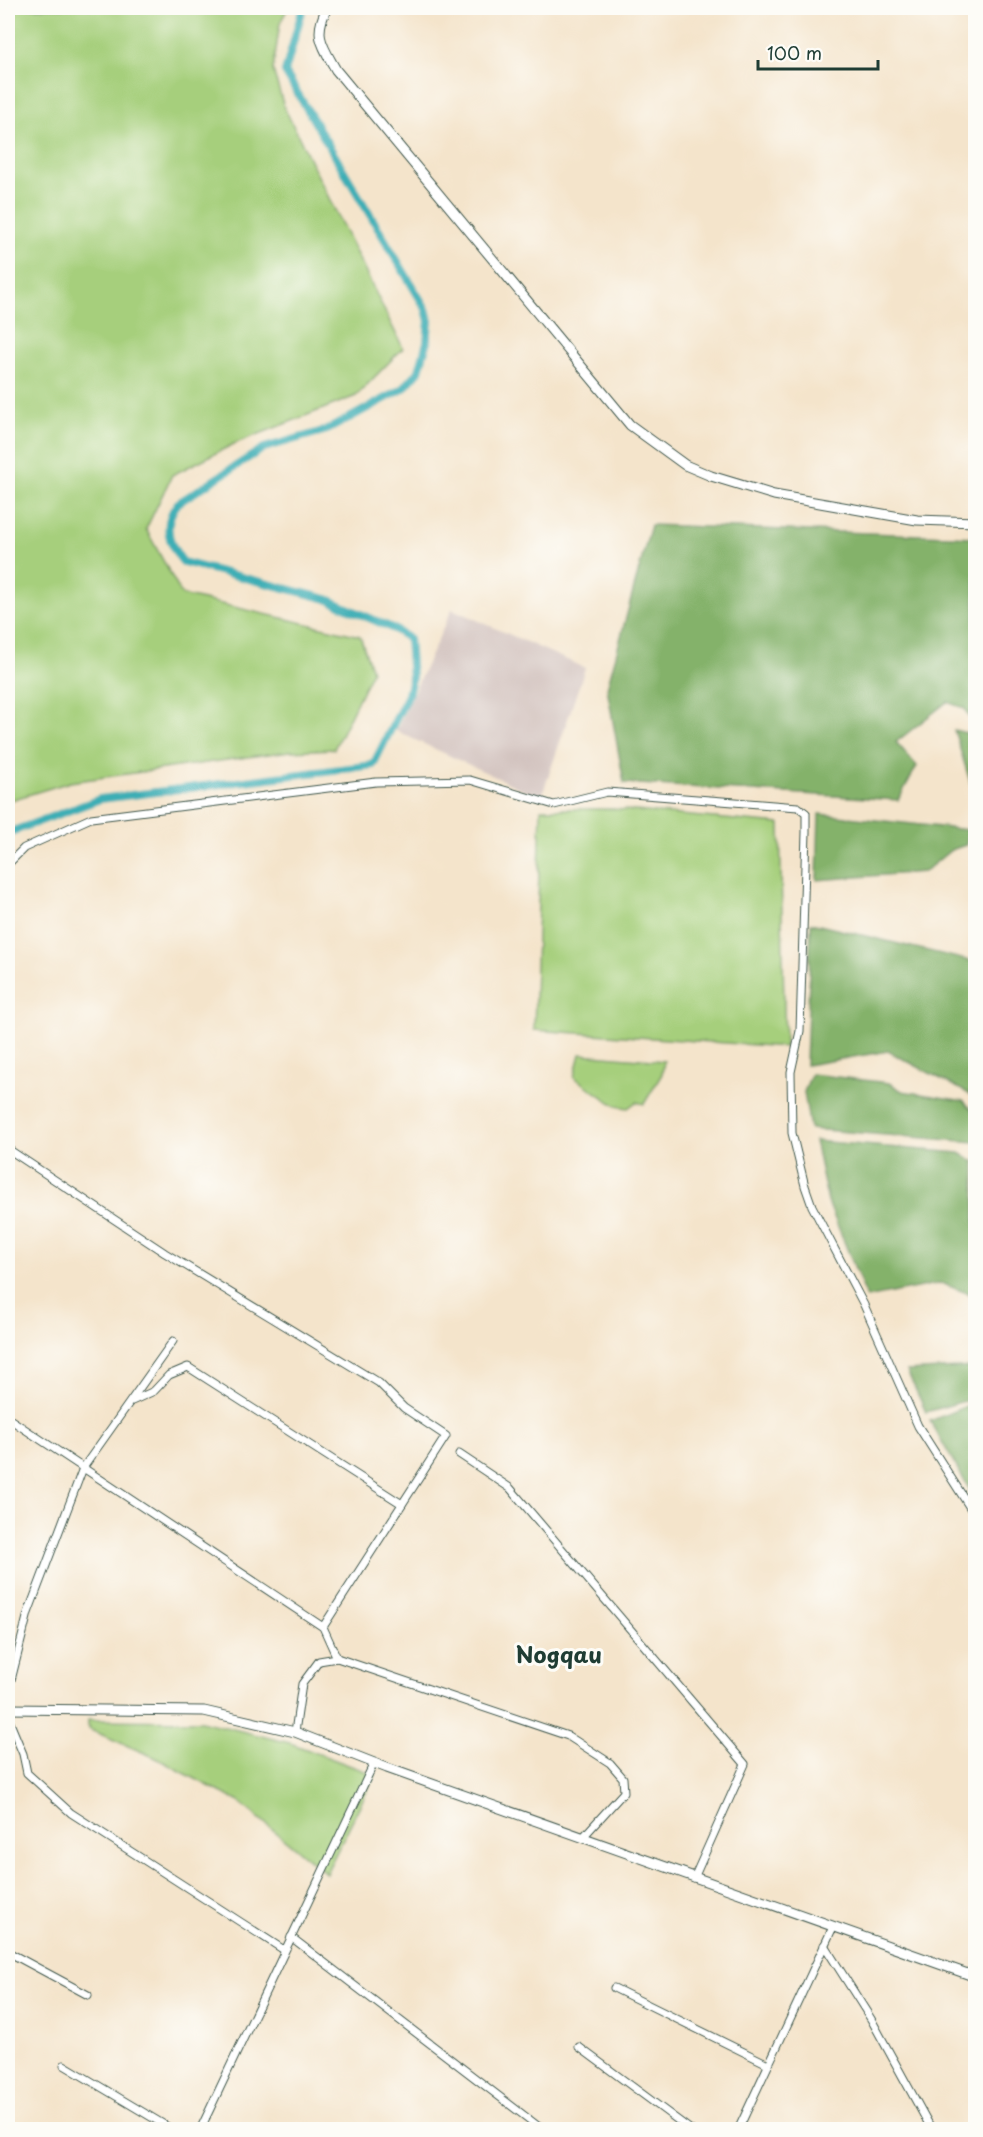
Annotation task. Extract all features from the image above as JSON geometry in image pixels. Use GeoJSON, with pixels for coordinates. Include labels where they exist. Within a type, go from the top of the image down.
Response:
{"type":"FeatureCollection","features":[{"type":"Feature","properties":{"kind":"main road"},"geometry":{"type":"LineString","coordinates":[[327,8],[319,23],[320,39],[336,70],[630,425],[685,465],[711,476],[774,495],[917,520],[975,522]]}},
{"type":"Feature","properties":{"kind":"main road"},"geometry":{"type":"LineString","coordinates":[[8,1709],[204,1711],[295,1732],[374,1763],[975,1977]]}},
{"type":"Feature","properties":{"kind":"street"},"geometry":{"type":"LineString","coordinates":[[8,864],[24,848],[91,818],[376,782],[470,780],[554,805],[607,792],[798,807],[806,813],[806,832],[800,1031],[791,1072],[792,1133],[805,1186],[817,1215],[864,1305],[918,1426],[975,1517]]}},
{"type":"Feature","properties":{"kind":"street"},"geometry":{"type":"LineString","coordinates":[[8,1149],[165,1253],[379,1383],[404,1408],[446,1436],[323,1628]]}},
{"type":"Feature","properties":{"kind":"street"},"geometry":{"type":"LineString","coordinates":[[8,1692],[28,1614],[83,1468],[174,1341]]}},
{"type":"Feature","properties":{"kind":"street"},"geometry":{"type":"LineString","coordinates":[[131,1401],[154,1391],[169,1375],[188,1367],[402,1504]]}},
{"type":"Feature","properties":{"kind":"street"},"geometry":{"type":"LineString","coordinates":[[8,1418],[323,1628],[337,1658]]}},
{"type":"Feature","properties":{"kind":"street"},"geometry":{"type":"LineString","coordinates":[[459,1454],[510,1488],[745,1764],[694,1878]]}},
{"type":"Feature","properties":{"kind":"street"},"geometry":{"type":"LineString","coordinates":[[295,1732],[302,1684],[319,1661],[337,1658],[568,1736],[610,1763],[623,1778],[624,1792],[584,1836]]}},
{"type":"Feature","properties":{"kind":"street"},"geometry":{"type":"LineString","coordinates":[[8,1732],[9,1721]]}},
{"type":"Feature","properties":{"kind":"street"},"geometry":{"type":"LineString","coordinates":[[9,1721],[23,1754],[27,1773],[72,1813],[284,1950]]}},
{"type":"Feature","properties":{"kind":"street"},"geometry":{"type":"LineString","coordinates":[[200,2130],[374,1763]]}},
{"type":"Feature","properties":{"kind":"street"},"geometry":{"type":"LineString","coordinates":[[738,2130],[833,1927]]}},
{"type":"Feature","properties":{"kind":"street"},"geometry":{"type":"LineString","coordinates":[[291,1937],[543,2130]]}},
{"type":"Feature","properties":{"kind":"street"},"geometry":{"type":"LineString","coordinates":[[824,1945],[871,2019],[932,2130]]}},
{"type":"Feature","properties":{"kind":"street"},"geometry":{"type":"LineString","coordinates":[[8,1952],[88,1995]]}},
{"type":"Feature","properties":{"kind":"street"},"geometry":{"type":"LineString","coordinates":[[614,1988],[768,2064]]}},
{"type":"Feature","properties":{"kind":"street"},"geometry":{"type":"LineString","coordinates":[[579,2048],[691,2130]]}},
{"type":"Feature","properties":{"kind":"street"},"geometry":{"type":"LineString","coordinates":[[64,2065],[173,2130]]}},
{"type":"Feature","properties":{"kind":"shaded area"},"geometry":{"type":"Polygon","coordinates":[[[452,609],[585,668],[541,798],[396,731],[452,609]]]}},
{"type":"Feature","properties":{"kind":"green space"},"geometry":{"type":"Polygon","coordinates":[[[8,8],[288,8],[280,23],[273,70],[284,107],[403,348],[356,396],[236,443],[172,475],[146,529],[182,595],[360,636],[372,671],[334,749],[290,751],[70,782],[8,801],[8,8]]]}},
{"type":"Feature","properties":{"kind":"green space"},"geometry":{"type":"Polygon","coordinates":[[[651,525],[975,537],[975,726],[964,708],[947,702],[896,742],[917,766],[898,800],[624,783],[607,688],[651,525]]]}},
{"type":"Feature","properties":{"kind":"green space"},"geometry":{"type":"Polygon","coordinates":[[[954,730],[975,735],[975,797],[954,730]]]}},
{"type":"Feature","properties":{"kind":"green space"},"geometry":{"type":"Polygon","coordinates":[[[541,809],[613,809],[780,824],[785,1047],[534,1030],[541,809]]]}},
{"type":"Feature","properties":{"kind":"green space"},"geometry":{"type":"Polygon","coordinates":[[[819,814],[968,830],[966,845],[951,850],[924,872],[817,880],[819,814]]]}},
{"type":"Feature","properties":{"kind":"green space"},"geometry":{"type":"Polygon","coordinates":[[[811,923],[975,962],[975,1097],[888,1051],[806,1065],[811,923]]]}},
{"type":"Feature","properties":{"kind":"green space"},"geometry":{"type":"Polygon","coordinates":[[[580,1054],[664,1061],[662,1074],[644,1104],[636,1102],[628,1108],[616,1106],[574,1077],[580,1054]]]}},
{"type":"Feature","properties":{"kind":"green space"},"geometry":{"type":"Polygon","coordinates":[[[811,1074],[889,1083],[902,1091],[964,1101],[975,1113],[975,1142],[810,1129],[804,1092],[811,1074]]]}},
{"type":"Feature","properties":{"kind":"green space"},"geometry":{"type":"Polygon","coordinates":[[[815,1141],[960,1153],[975,1162],[975,1296],[941,1283],[867,1298],[828,1202],[815,1141]]]}},
{"type":"Feature","properties":{"kind":"green space"},"geometry":{"type":"Polygon","coordinates":[[[975,1367],[975,1398],[926,1412],[907,1371],[975,1367]]]}},
{"type":"Feature","properties":{"kind":"green space"},"geometry":{"type":"Polygon","coordinates":[[[966,1406],[975,1410],[975,1495],[972,1494],[930,1421],[966,1406]]]}},
{"type":"Feature","properties":{"kind":"green space"},"geometry":{"type":"Polygon","coordinates":[[[88,1720],[201,1721],[290,1743],[375,1775],[326,1873],[239,1802],[154,1757],[88,1729],[88,1720]]]}},
{"type":"Feature","properties":{"kind":"waterway"},"geometry":{"type":"LineString","coordinates":[[8,833],[100,799],[373,765],[408,695],[412,678],[409,639],[394,629],[327,599],[183,562],[174,548],[169,533],[170,518],[178,503],[264,448],[327,430],[403,389],[419,371],[427,342],[429,321],[426,309],[285,72],[303,8]]}},
{"type":"Feature","properties":{"kind":"district","name":"Nogqau"},"geometry":{"type":"Point","coordinates":[559,1655]}}]}
